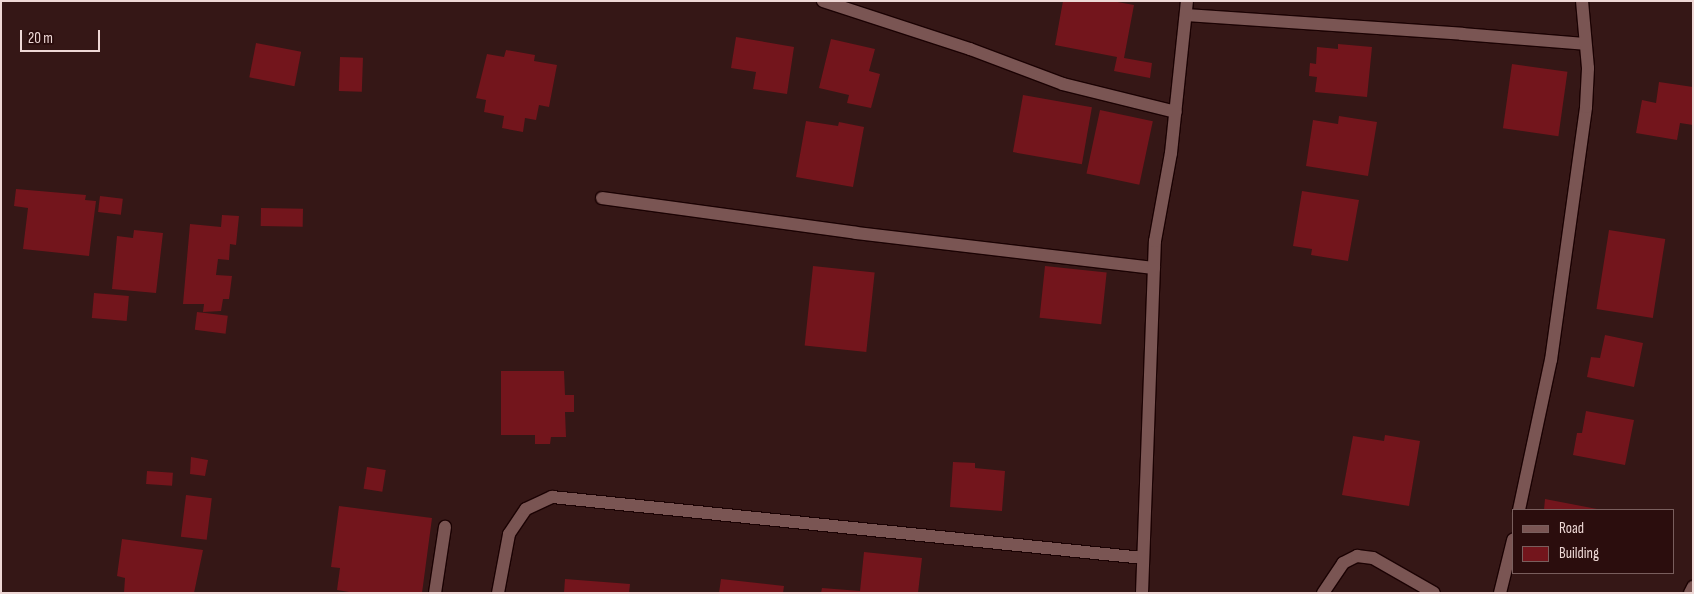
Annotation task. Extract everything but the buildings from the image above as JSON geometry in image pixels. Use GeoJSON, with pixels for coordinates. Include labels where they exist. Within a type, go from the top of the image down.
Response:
{"type":"FeatureCollection","features":[{"type":"Feature","properties":{"kind":"street"},"geometry":{"type":"LineString","coordinates":[[1142,593],[1155,241],[1171,152],[1187,1]]}},
{"type":"Feature","properties":{"kind":"street"},"geometry":{"type":"LineString","coordinates":[[1519,509],[1552,360],[1586,107],[1588,68],[1582,1]]}},
{"type":"Feature","properties":{"kind":"street"},"geometry":{"type":"LineString","coordinates":[[830,2],[970,49],[1063,84],[1176,112]]}},
{"type":"Feature","properties":{"kind":"street"},"geometry":{"type":"LineString","coordinates":[[1186,15],[1585,44]]}},
{"type":"Feature","properties":{"kind":"street"},"geometry":{"type":"LineString","coordinates":[[602,198],[856,233],[1154,268]]}},
{"type":"Feature","properties":{"kind":"street"},"geometry":{"type":"LineString","coordinates":[[498,593],[509,534],[526,508],[552,497],[1143,558]]}},
{"type":"Feature","properties":{"kind":"street"},"geometry":{"type":"LineString","coordinates":[[435,593],[445,527]]}},
{"type":"Feature","properties":{"kind":"street"},"geometry":{"type":"LineString","coordinates":[[1500,593],[1512,544]]}},
{"type":"Feature","properties":{"kind":"street"},"geometry":{"type":"LineString","coordinates":[[1324,593],[1344,563],[1357,556],[1373,558],[1434,593]]}},
{"type":"Feature","properties":{"kind":"street"},"geometry":{"type":"LineString","coordinates":[[1690,593],[1693,587]]}}]}
